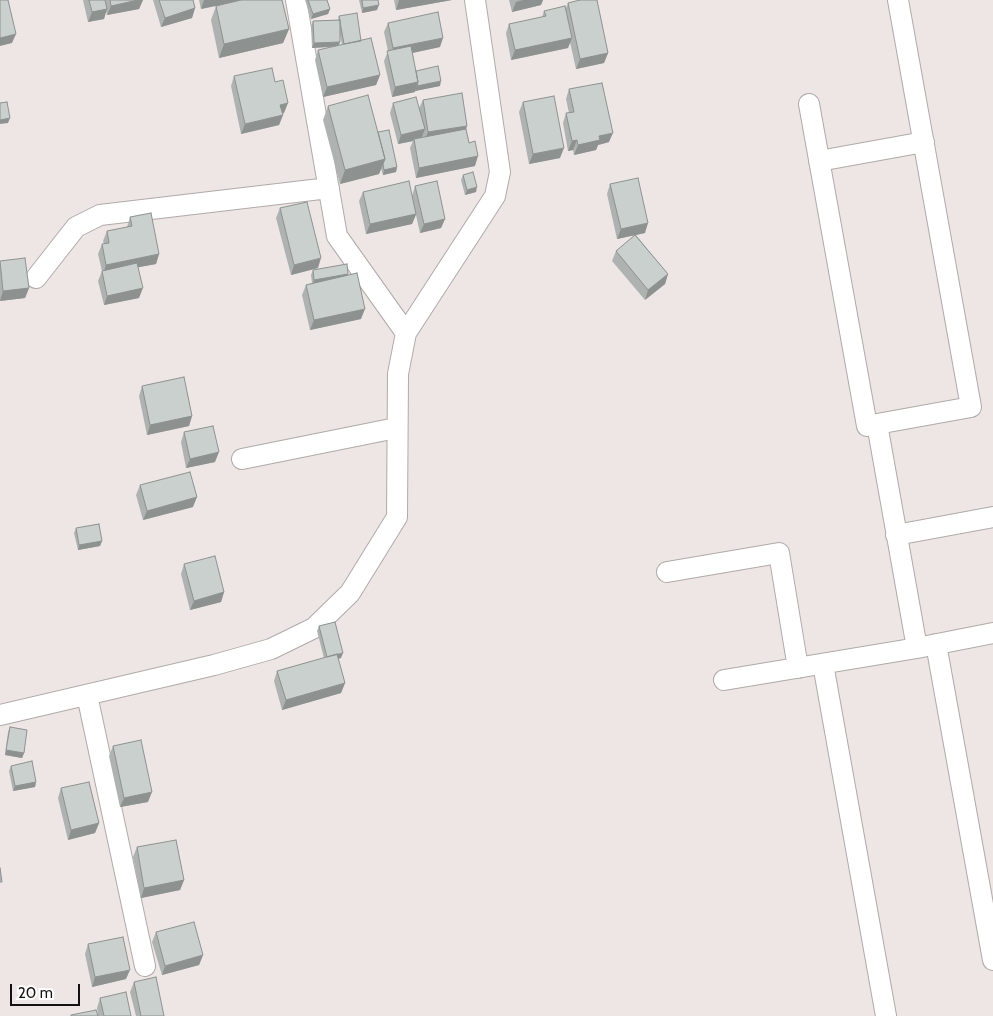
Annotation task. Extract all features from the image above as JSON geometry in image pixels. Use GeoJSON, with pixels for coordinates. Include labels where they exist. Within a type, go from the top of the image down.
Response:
{"type":"FeatureCollection","features":[{"type":"Feature","properties":{"kind":"street"},"geometry":{"type":"LineString","coordinates":[[296,0],[337,236],[406,333]]}},
{"type":"Feature","properties":{"kind":"street"},"geometry":{"type":"LineString","coordinates":[[0,715],[214,665],[271,649],[314,628],[350,593],[397,517],[396,428],[398,374],[406,333],[495,196],[500,172],[475,0]]}},
{"type":"Feature","properties":{"kind":"street"},"geometry":{"type":"LineString","coordinates":[[809,104],[868,426],[971,407],[898,0]]}},
{"type":"Feature","properties":{"kind":"street"},"geometry":{"type":"LineString","coordinates":[[820,162],[924,142]]}},
{"type":"Feature","properties":{"kind":"street"},"geometry":{"type":"LineString","coordinates":[[36,278],[76,227],[100,215],[329,188]]}},
{"type":"Feature","properties":{"kind":"street"},"geometry":{"type":"LineString","coordinates":[[876,424],[896,535],[926,646],[993,960]]}},
{"type":"Feature","properties":{"kind":"street"},"geometry":{"type":"LineString","coordinates":[[242,459],[396,428]]}},
{"type":"Feature","properties":{"kind":"street"},"geometry":{"type":"LineString","coordinates":[[896,535],[993,518]]}},
{"type":"Feature","properties":{"kind":"street"},"geometry":{"type":"LineString","coordinates":[[668,572],[779,553],[798,668]]}},
{"type":"Feature","properties":{"kind":"street"},"geometry":{"type":"LineString","coordinates":[[724,680],[993,633]]}},
{"type":"Feature","properties":{"kind":"street"},"geometry":{"type":"LineString","coordinates":[[823,664],[886,1016]]}},
{"type":"Feature","properties":{"kind":"street"},"geometry":{"type":"LineString","coordinates":[[87,695],[145,966]]}},
{"type":"Feature","properties":{"kind":"building"},"geometry":{"type":"Polygon","coordinates":[[[0,0],[8,0],[16,34],[0,38],[0,0]]]}},
{"type":"Feature","properties":{"kind":"building"},"geometry":{"type":"Polygon","coordinates":[[[89,0],[105,0],[107,9],[92,12],[89,0]]]}},
{"type":"Feature","properties":{"kind":"building"},"geometry":{"type":"Polygon","coordinates":[[[110,0],[138,0],[111,6],[110,0]]]}},
{"type":"Feature","properties":{"kind":"building"},"geometry":{"type":"Polygon","coordinates":[[[159,0],[193,0],[195,8],[165,18],[159,0]]]}},
{"type":"Feature","properties":{"kind":"building"},"geometry":{"type":"Polygon","coordinates":[[[241,0],[282,0],[289,29],[224,44],[216,6],[241,0]]]}},
{"type":"Feature","properties":{"kind":"building"},"geometry":{"type":"Polygon","coordinates":[[[308,0],[327,0],[330,9],[313,14],[308,0]]]}},
{"type":"Feature","properties":{"kind":"building"},"geometry":{"type":"Polygon","coordinates":[[[362,0],[378,0],[379,5],[363,8],[362,0]]]}},
{"type":"Feature","properties":{"kind":"building"},"geometry":{"type":"Polygon","coordinates":[[[580,0],[597,0],[608,53],[580,59],[568,3],[580,0]]]}},
{"type":"Feature","properties":{"kind":"building"},"geometry":{"type":"Polygon","coordinates":[[[565,6],[572,38],[515,50],[509,24],[546,16],[544,11],[565,6]]]}},
{"type":"Feature","properties":{"kind":"building"},"geometry":{"type":"Polygon","coordinates":[[[438,12],[443,38],[393,48],[388,23],[438,12]]]}},
{"type":"Feature","properties":{"kind":"building"},"geometry":{"type":"Polygon","coordinates":[[[357,13],[361,41],[344,44],[339,16],[357,13]]]}},
{"type":"Feature","properties":{"kind":"building"},"geometry":{"type":"Polygon","coordinates":[[[340,20],[340,42],[314,43],[313,21],[340,20]]]}},
{"type":"Feature","properties":{"kind":"building"},"geometry":{"type":"Polygon","coordinates":[[[371,38],[380,75],[327,87],[318,50],[371,38]]]}},
{"type":"Feature","properties":{"kind":"building"},"geometry":{"type":"Polygon","coordinates":[[[411,46],[418,82],[395,87],[387,51],[411,46]]]}},
{"type":"Feature","properties":{"kind":"building"},"geometry":{"type":"Polygon","coordinates":[[[438,66],[441,81],[417,86],[416,71],[438,66]]]}},
{"type":"Feature","properties":{"kind":"building"},"geometry":{"type":"Polygon","coordinates":[[[272,68],[275,82],[283,80],[288,103],[280,105],[283,115],[245,124],[234,76],[272,68]]]}},
{"type":"Feature","properties":{"kind":"building"},"geometry":{"type":"Polygon","coordinates":[[[602,83],[613,133],[599,136],[600,140],[578,145],[577,140],[572,141],[566,113],[574,112],[569,89],[602,83]]]}},
{"type":"Feature","properties":{"kind":"building"},"geometry":{"type":"Polygon","coordinates":[[[462,93],[467,126],[428,132],[423,100],[462,93]]]}},
{"type":"Feature","properties":{"kind":"building"},"geometry":{"type":"Polygon","coordinates":[[[368,95],[385,159],[345,170],[328,106],[368,95]]]}},
{"type":"Feature","properties":{"kind":"building"},"geometry":{"type":"Polygon","coordinates":[[[554,96],[564,148],[533,154],[523,102],[554,96]]]}},
{"type":"Feature","properties":{"kind":"building"},"geometry":{"type":"Polygon","coordinates":[[[416,97],[425,129],[401,135],[393,103],[416,97]]]}},
{"type":"Feature","properties":{"kind":"building"},"geometry":{"type":"Polygon","coordinates":[[[7,102],[10,118],[0,120],[0,103],[7,102]]]}},
{"type":"Feature","properties":{"kind":"building"},"geometry":{"type":"Polygon","coordinates":[[[466,129],[469,143],[475,141],[478,156],[419,168],[414,139],[466,129]]]}},
{"type":"Feature","properties":{"kind":"building"},"geometry":{"type":"Polygon","coordinates":[[[389,130],[397,167],[384,170],[383,164],[385,159],[378,132],[389,130]]]}},
{"type":"Feature","properties":{"kind":"building"},"geometry":{"type":"Polygon","coordinates":[[[473,172],[477,187],[467,190],[463,175],[473,172]]]}},
{"type":"Feature","properties":{"kind":"building"},"geometry":{"type":"Polygon","coordinates":[[[638,178],[648,223],[621,229],[610,184],[638,178]]]}},
{"type":"Feature","properties":{"kind":"building"},"geometry":{"type":"Polygon","coordinates":[[[409,181],[416,214],[370,224],[363,192],[409,181]]]}},
{"type":"Feature","properties":{"kind":"building"},"geometry":{"type":"Polygon","coordinates":[[[437,181],[445,219],[424,224],[415,186],[437,181]]]}},
{"type":"Feature","properties":{"kind":"building"},"geometry":{"type":"Polygon","coordinates":[[[307,202],[321,258],[294,265],[280,208],[307,202]]]}},
{"type":"Feature","properties":{"kind":"building"},"geometry":{"type":"Polygon","coordinates":[[[151,213],[159,254],[106,265],[102,244],[109,243],[107,231],[132,226],[130,217],[151,213]]]}},
{"type":"Feature","properties":{"kind":"building"},"geometry":{"type":"Polygon","coordinates":[[[635,235],[668,274],[648,290],[616,251],[635,235]]]}},
{"type":"Feature","properties":{"kind":"building"},"geometry":{"type":"Polygon","coordinates":[[[25,258],[29,288],[3,291],[0,261],[25,258]]]}},
{"type":"Feature","properties":{"kind":"building"},"geometry":{"type":"Polygon","coordinates":[[[137,263],[143,288],[107,296],[102,271],[137,263]]]}},
{"type":"Feature","properties":{"kind":"building"},"geometry":{"type":"Polygon","coordinates":[[[347,264],[348,274],[314,280],[313,270],[347,264]]]}},
{"type":"Feature","properties":{"kind":"building"},"geometry":{"type":"Polygon","coordinates":[[[357,273],[365,309],[314,320],[306,285],[357,273]]]}},
{"type":"Feature","properties":{"kind":"building"},"geometry":{"type":"Polygon","coordinates":[[[184,377],[192,416],[150,425],[142,386],[184,377]]]}},
{"type":"Feature","properties":{"kind":"building"},"geometry":{"type":"Polygon","coordinates":[[[213,426],[219,452],[190,459],[184,432],[213,426]]]}},
{"type":"Feature","properties":{"kind":"building"},"geometry":{"type":"Polygon","coordinates":[[[190,472],[197,497],[147,511],[140,485],[190,472]]]}},
{"type":"Feature","properties":{"kind":"building"},"geometry":{"type":"Polygon","coordinates":[[[99,524],[102,541],[79,545],[76,528],[99,524]]]}},
{"type":"Feature","properties":{"kind":"building"},"geometry":{"type":"Polygon","coordinates":[[[215,556],[224,592],[194,601],[184,564],[215,556]]]}},
{"type":"Feature","properties":{"kind":"building"},"geometry":{"type":"Polygon","coordinates":[[[335,622],[343,653],[327,657],[319,626],[335,622]]]}},
{"type":"Feature","properties":{"kind":"building"},"geometry":{"type":"Polygon","coordinates":[[[337,654],[345,683],[286,700],[277,671],[337,654]]]}},
{"type":"Feature","properties":{"kind":"building"},"geometry":{"type":"Polygon","coordinates":[[[10,727],[27,730],[24,753],[6,750],[10,727]]]}},
{"type":"Feature","properties":{"kind":"building"},"geometry":{"type":"Polygon","coordinates":[[[141,740],[152,792],[124,798],[113,746],[141,740]]]}},
{"type":"Feature","properties":{"kind":"building"},"geometry":{"type":"Polygon","coordinates":[[[32,761],[36,782],[15,786],[11,766],[32,761]]]}},
{"type":"Feature","properties":{"kind":"building"},"geometry":{"type":"Polygon","coordinates":[[[89,782],[99,823],[71,830],[61,788],[89,782]]]}},
{"type":"Feature","properties":{"kind":"building"},"geometry":{"type":"Polygon","coordinates":[[[176,840],[184,880],[144,888],[137,847],[176,840]]]}},
{"type":"Feature","properties":{"kind":"building"},"geometry":{"type":"Polygon","coordinates":[[[194,922],[203,955],[165,966],[156,932],[194,922]]]}},
{"type":"Feature","properties":{"kind":"building"},"geometry":{"type":"Polygon","coordinates":[[[123,937],[130,970],[95,977],[88,944],[123,937]]]}},
{"type":"Feature","properties":{"kind":"building"},"geometry":{"type":"Polygon","coordinates":[[[156,977],[164,1016],[141,1016],[134,982],[156,977]]]}},
{"type":"Feature","properties":{"kind":"building"},"geometry":{"type":"Polygon","coordinates":[[[126,992],[131,1016],[104,1016],[100,998],[126,992]]]}},
{"type":"Feature","properties":{"kind":"building"},"geometry":{"type":"Polygon","coordinates":[[[96,1010],[98,1016],[71,1016],[71,1015],[96,1010]]]}}]}
